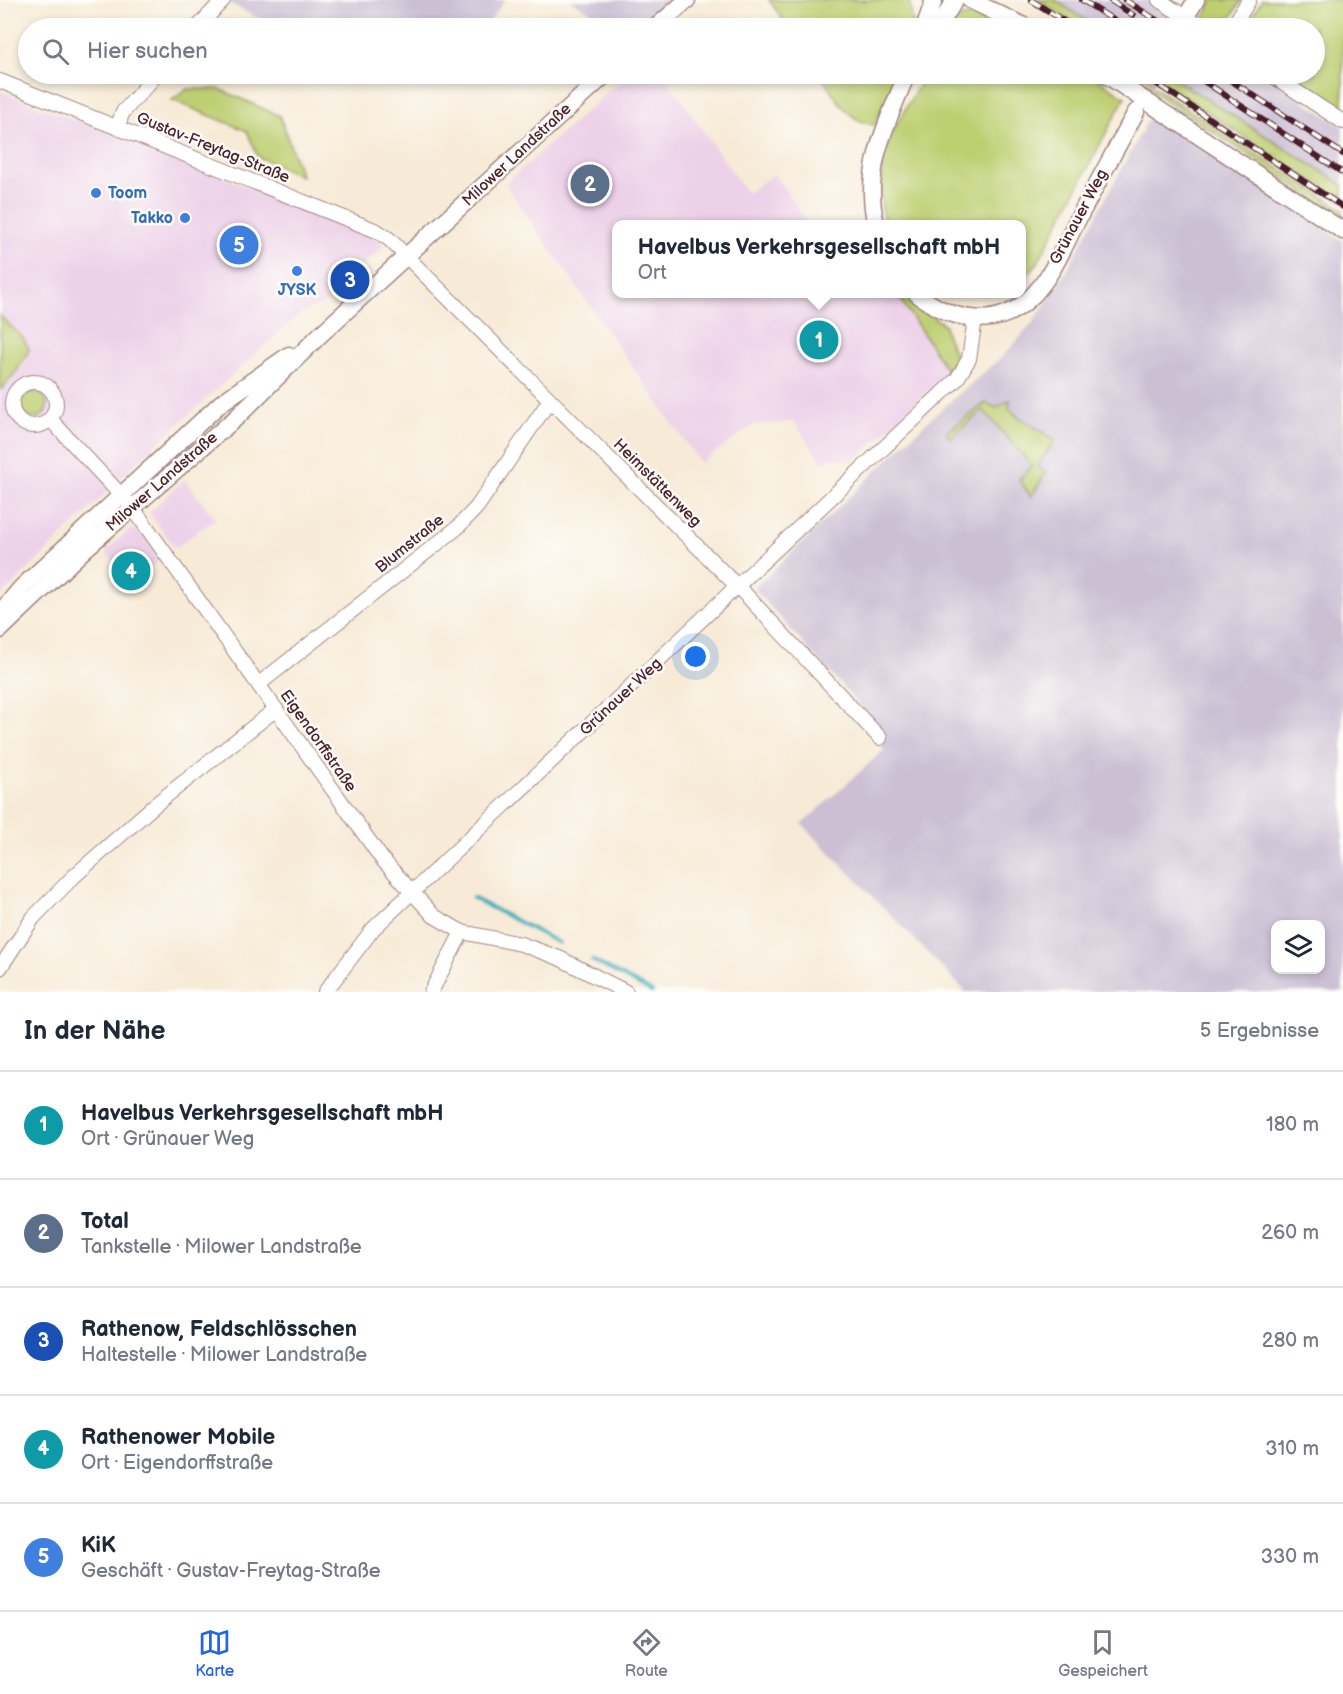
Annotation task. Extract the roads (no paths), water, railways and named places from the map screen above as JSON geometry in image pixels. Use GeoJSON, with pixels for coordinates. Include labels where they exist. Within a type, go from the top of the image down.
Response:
{"type":"FeatureCollection","features":[{"type":"Feature","properties":{"kind":"main road"},"geometry":{"type":"LineString","coordinates":[[666,18],[687,0]]}},
{"type":"Feature","properties":{"kind":"main road"},"geometry":{"type":"LineString","coordinates":[[919,0],[926,18]]}},
{"type":"Feature","properties":{"kind":"main road"},"geometry":{"type":"LineString","coordinates":[[931,18],[934,0]]}},
{"type":"Feature","properties":{"kind":"main road"},"geometry":{"type":"LineString","coordinates":[[937,18],[955,0]]}},
{"type":"Feature","properties":{"kind":"main road"},"geometry":{"type":"LineString","coordinates":[[970,0],[1007,18]]}},
{"type":"Feature","properties":{"kind":"main road","name":"Milower Landstraße"},"geometry":{"type":"LineString","coordinates":[[0,630],[76,557],[237,417],[322,333],[595,84]]}},
{"type":"Feature","properties":{"kind":"main road"},"geometry":{"type":"LineString","coordinates":[[876,220],[872,180],[874,160],[903,84]]}},
{"type":"Feature","properties":{"kind":"main road"},"geometry":{"type":"LineString","coordinates":[[889,117],[909,84]]}},
{"type":"Feature","properties":{"kind":"main road"},"geometry":{"type":"LineString","coordinates":[[1120,84],[1343,231]]}},
{"type":"Feature","properties":{"kind":"main road","name":"Grünauer Weg"},"geometry":{"type":"LineString","coordinates":[[924,298],[952,315],[975,319],[997,318],[1029,300],[1042,284],[1136,111]]}},
{"type":"Feature","properties":{"kind":"main road","name":"Milower Landstraße"},"geometry":{"type":"LineString","coordinates":[[0,613],[22,587],[121,493],[221,403],[322,333]]}},
{"type":"Feature","properties":{"kind":"street"},"geometry":{"type":"LineString","coordinates":[[206,18],[223,0]]}},
{"type":"Feature","properties":{"kind":"street"},"geometry":{"type":"LineString","coordinates":[[1159,0],[1187,18]]}},
{"type":"Feature","properties":{"kind":"street"},"geometry":{"type":"LineString","coordinates":[[1238,18],[1249,0]]}},
{"type":"Feature","properties":{"kind":"street","name":"Gustav-Freytag-Straße"},"geometry":{"type":"LineString","coordinates":[[0,81],[377,231],[406,256]]}},
{"type":"Feature","properties":{"kind":"street"},"geometry":{"type":"LineString","coordinates":[[117,127],[123,112],[148,84]]}},
{"type":"Feature","properties":{"kind":"street"},"geometry":{"type":"LineString","coordinates":[[1285,84],[1343,122]]}},
{"type":"Feature","properties":{"kind":"street","name":"Heimstättenweg"},"geometry":{"type":"LineString","coordinates":[[406,256],[737,588],[880,738]]}},
{"type":"Feature","properties":{"kind":"street","name":"Grünauer Weg"},"geometry":{"type":"LineString","coordinates":[[325,992],[354,950],[412,893],[957,379],[969,359],[975,319]]}},
{"type":"Feature","properties":{"kind":"street","name":"Blumstraße"},"geometry":{"type":"LineString","coordinates":[[259,684],[457,528],[477,507],[550,400]]}},
{"type":"Feature","properties":{"kind":"street","name":"Eigendorffstraße"},"geometry":{"type":"LineString","coordinates":[[50,419],[133,508],[382,859],[434,916],[462,932],[520,944],[559,958],[626,992]]}},
{"type":"Feature","properties":{"kind":"street"},"geometry":{"type":"LineString","coordinates":[[0,968],[33,918],[72,878],[156,804],[276,709]]}},
{"type":"Feature","properties":{"kind":"street"},"geometry":{"type":"LineString","coordinates":[[432,992],[462,932]]}},
{"type":"Feature","properties":{"kind":"waterway"},"geometry":{"type":"LineString","coordinates":[[473,898],[559,943]]}},
{"type":"Feature","properties":{"kind":"waterway"},"geometry":{"type":"LineString","coordinates":[[592,960],[652,992]]}},
{"type":"Feature","properties":{"kind":"tunnel"},"geometry":{"type":"LineString","coordinates":[[1186,18],[1190,10]]}},
{"type":"Feature","properties":{"kind":"tunnel"},"geometry":{"type":"LineString","coordinates":[[1137,110],[1151,84]]}},
{"type":"Feature","properties":{"kind":"railway"},"geometry":{"type":"LineString","coordinates":[[1031,0],[1059,18]]}},
{"type":"Feature","properties":{"kind":"railway"},"geometry":{"type":"LineString","coordinates":[[1082,0],[1110,18]]}},
{"type":"Feature","properties":{"kind":"railway"},"geometry":{"type":"LineString","coordinates":[[1110,0],[1133,15]]}},
{"type":"Feature","properties":{"kind":"railway"},"geometry":{"type":"LineString","coordinates":[[1125,0],[1153,18]]}},
{"type":"Feature","properties":{"kind":"railway"},"geometry":{"type":"LineString","coordinates":[[1157,84],[1343,207]]}},
{"type":"Feature","properties":{"kind":"railway"},"geometry":{"type":"LineString","coordinates":[[1208,84],[1343,173]]}},
{"type":"Feature","properties":{"kind":"railway"},"geometry":{"type":"LineString","coordinates":[[1236,84],[1343,154]]}},
{"type":"Feature","properties":{"kind":"place","name":"Total"},"geometry":{"type":"Point","coordinates":[590,184]}},
{"type":"Feature","properties":{"kind":"place","name":"Toom"},"geometry":{"type":"Point","coordinates":[96,193]}},
{"type":"Feature","properties":{"kind":"place","name":"Takko"},"geometry":{"type":"Point","coordinates":[185,218]}},
{"type":"Feature","properties":{"kind":"place","name":"KiK"},"geometry":{"type":"Point","coordinates":[239,245]}},
{"type":"Feature","properties":{"kind":"place","name":"JYSK"},"geometry":{"type":"Point","coordinates":[297,271]}},
{"type":"Feature","properties":{"kind":"place","name":"Rathenow, Feldschlösschen"},"geometry":{"type":"Point","coordinates":[350,280]}},
{"type":"Feature","properties":{"kind":"place","name":"Havelbus Verkehrsgesellschaft mbH"},"geometry":{"type":"Point","coordinates":[819,340]}},
{"type":"Feature","properties":{"kind":"place","name":"Rathenower Mobile"},"geometry":{"type":"Point","coordinates":[131,571]}}]}
